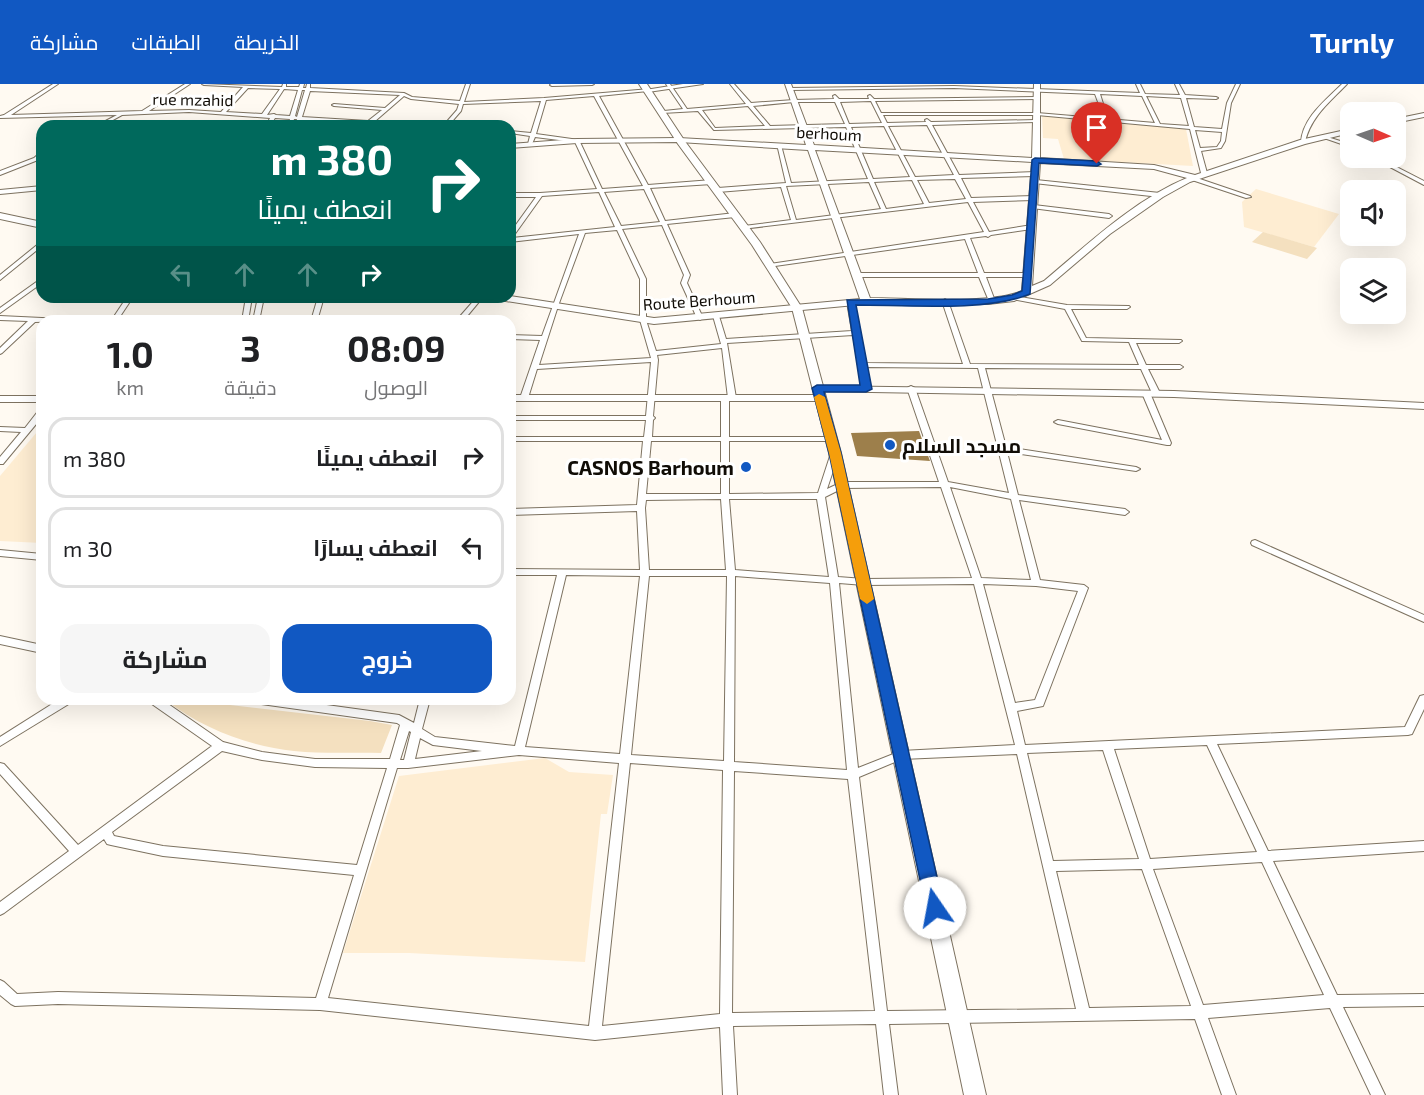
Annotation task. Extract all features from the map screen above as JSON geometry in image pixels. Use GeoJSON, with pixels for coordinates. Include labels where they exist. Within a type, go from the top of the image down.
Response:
{"type":"FeatureCollection","features":[{"type":"Feature","properties":{"kind":"main road"},"geometry":{"type":"LineString","coordinates":[[645,87],[700,84]]}},
{"type":"Feature","properties":{"kind":"main road"},"geometry":{"type":"LineString","coordinates":[[645,87],[680,140],[771,266],[797,308],[829,439],[835,453],[975,1095]]}},
{"type":"Feature","properties":{"kind":"main road"},"geometry":{"type":"LineString","coordinates":[[789,87],[866,301]]}},
{"type":"Feature","properties":{"kind":"main road"},"geometry":{"type":"LineString","coordinates":[[1027,292],[1034,202],[1037,91]]}},
{"type":"Feature","properties":{"kind":"main road"},"geometry":{"type":"LineString","coordinates":[[1406,119],[1424,115]]}},
{"type":"Feature","properties":{"kind":"main road","name":"Route Berhoum"},"geometry":{"type":"LineString","coordinates":[[516,300],[643,320],[700,318],[866,301],[992,301],[1014,298],[1047,284],[1107,232],[1160,195],[1203,171],[1340,134]]}},
{"type":"Feature","properties":{"kind":"main road","name":"berhoum"},"geometry":{"type":"LineString","coordinates":[[516,145],[623,139],[680,140],[1153,168],[1190,178]]}},
{"type":"Feature","properties":{"kind":"main road"},"geometry":{"type":"LineString","coordinates":[[1153,168],[1203,171]]}},
{"type":"Feature","properties":{"kind":"main road"},"geometry":{"type":"LineString","coordinates":[[1153,168],[1172,188]]}},
{"type":"Feature","properties":{"kind":"main road"},"geometry":{"type":"LineString","coordinates":[[0,192],[36,189]]}},
{"type":"Feature","properties":{"kind":"main road"},"geometry":{"type":"LineString","coordinates":[[0,216],[36,224]]}},
{"type":"Feature","properties":{"kind":"main road"},"geometry":{"type":"LineString","coordinates":[[516,398],[728,398],[911,388],[1151,393],[1424,406]]}},
{"type":"Feature","properties":{"kind":"main road"},"geometry":{"type":"LineString","coordinates":[[0,399],[36,399]]}},
{"type":"Feature","properties":{"kind":"street"},"geometry":{"type":"LineString","coordinates":[[2,117],[56,84]]}},
{"type":"Feature","properties":{"kind":"street"},"geometry":{"type":"LineString","coordinates":[[144,112],[188,84]]}},
{"type":"Feature","properties":{"kind":"street","name":"rue mzahid"},"geometry":{"type":"LineString","coordinates":[[204,84],[246,87],[309,86],[404,94],[411,98],[463,103],[596,95],[645,87]]}},
{"type":"Feature","properties":{"kind":"street"},"geometry":{"type":"LineString","coordinates":[[341,90],[347,84]]}},
{"type":"Feature","properties":{"kind":"street"},"geometry":{"type":"LineString","coordinates":[[450,120],[463,103],[468,84]]}},
{"type":"Feature","properties":{"kind":"street"},"geometry":{"type":"LineString","coordinates":[[552,85],[592,84]]}},
{"type":"Feature","properties":{"kind":"street"},"geometry":{"type":"LineString","coordinates":[[732,84],[768,127]]}},
{"type":"Feature","properties":{"kind":"street"},"geometry":{"type":"LineString","coordinates":[[1138,84],[1158,125]]}},
{"type":"Feature","properties":{"kind":"street"},"geometry":{"type":"LineString","coordinates":[[1177,84],[1183,96],[1203,171]]}},
{"type":"Feature","properties":{"kind":"street"},"geometry":{"type":"LineString","coordinates":[[1198,150],[1219,148],[1223,141],[1229,103],[1238,84]]}},
{"type":"Feature","properties":{"kind":"street"},"geometry":{"type":"LineString","coordinates":[[1303,142],[1305,129],[1312,117],[1345,84]]}},
{"type":"Feature","properties":{"kind":"street"},"geometry":{"type":"LineString","coordinates":[[789,87],[832,89],[953,85],[1037,91],[1216,98]]}},
{"type":"Feature","properties":{"kind":"street"},"geometry":{"type":"LineString","coordinates":[[953,85],[973,122]]}},
{"type":"Feature","properties":{"kind":"street"},"geometry":{"type":"LineString","coordinates":[[264,115],[284,86]]}},
{"type":"Feature","properties":{"kind":"street"},"geometry":{"type":"LineString","coordinates":[[291,120],[302,86]]}},
{"type":"Feature","properties":{"kind":"street"},"geometry":{"type":"LineString","coordinates":[[298,120],[309,86]]}},
{"type":"Feature","properties":{"kind":"street"},"geometry":{"type":"LineString","coordinates":[[669,86],[686,110]]}},
{"type":"Feature","properties":{"kind":"street"},"geometry":{"type":"LineString","coordinates":[[908,86],[988,235]]}},
{"type":"Feature","properties":{"kind":"street"},"geometry":{"type":"LineString","coordinates":[[222,113],[246,87]]}},
{"type":"Feature","properties":{"kind":"street"},"geometry":{"type":"LineString","coordinates":[[867,88],[928,206]]}},
{"type":"Feature","properties":{"kind":"street"},"geometry":{"type":"LineString","coordinates":[[832,89],[884,211]]}},
{"type":"Feature","properties":{"kind":"street"},"geometry":{"type":"LineString","coordinates":[[663,112],[794,101],[960,98],[1037,91]]}},
{"type":"Feature","properties":{"kind":"street"},"geometry":{"type":"LineString","coordinates":[[1097,93],[1103,110]]}},
{"type":"Feature","properties":{"kind":"street"},"geometry":{"type":"LineString","coordinates":[[373,120],[404,94]]}},
{"type":"Feature","properties":{"kind":"street"},"geometry":{"type":"LineString","coordinates":[[596,95],[623,139],[665,224],[687,275],[684,283],[700,318]]}},
{"type":"Feature","properties":{"kind":"street"},"geometry":{"type":"LineString","coordinates":[[530,144],[544,99]]}},
{"type":"Feature","properties":{"kind":"street"},"geometry":{"type":"LineString","coordinates":[[334,105],[386,109]]}},
{"type":"Feature","properties":{"kind":"street"},"geometry":{"type":"LineString","coordinates":[[699,109],[714,129],[973,122],[1037,117]]}},
{"type":"Feature","properties":{"kind":"street","name":"rue mzahid"},"geometry":{"type":"LineString","coordinates":[[2,117],[144,112],[299,116],[334,120]]}},
{"type":"Feature","properties":{"kind":"street"},"geometry":{"type":"LineString","coordinates":[[110,120],[125,113]]}},
{"type":"Feature","properties":{"kind":"street"},"geometry":{"type":"LineString","coordinates":[[880,114],[922,113],[1037,117],[1224,132]]}},
{"type":"Feature","properties":{"kind":"street"},"geometry":{"type":"LineString","coordinates":[[271,120],[274,115]]}},
{"type":"Feature","properties":{"kind":"street"},"geometry":{"type":"LineString","coordinates":[[516,132],[577,141],[643,279],[643,320],[654,356],[653,397],[644,497],[641,508],[645,574],[595,1034]]}},
{"type":"Feature","properties":{"kind":"street"},"geometry":{"type":"LineString","coordinates":[[1326,137],[1340,142]]}},
{"type":"Feature","properties":{"kind":"street"},"geometry":{"type":"LineString","coordinates":[[779,145],[795,222]]}},
{"type":"Feature","properties":{"kind":"street"},"geometry":{"type":"LineString","coordinates":[[0,173],[36,159]]}},
{"type":"Feature","properties":{"kind":"street"},"geometry":{"type":"LineString","coordinates":[[1395,168],[1424,183]]}},
{"type":"Feature","properties":{"kind":"street"},"geometry":{"type":"LineString","coordinates":[[516,195],[958,177],[1035,178],[1160,195]]}},
{"type":"Feature","properties":{"kind":"street"},"geometry":{"type":"LineString","coordinates":[[1190,178],[1248,197]]}},
{"type":"Feature","properties":{"kind":"street"},"geometry":{"type":"LineString","coordinates":[[516,224],[540,195]]}},
{"type":"Feature","properties":{"kind":"street"},"geometry":{"type":"LineString","coordinates":[[744,228],[969,201],[1034,202],[1109,216]]}},
{"type":"Feature","properties":{"kind":"street"},"geometry":{"type":"LineString","coordinates":[[516,238],[665,224],[735,214]]}},
{"type":"Feature","properties":{"kind":"street"},"geometry":{"type":"LineString","coordinates":[[771,266],[1032,227]]}},
{"type":"Feature","properties":{"kind":"street"},"geometry":{"type":"LineString","coordinates":[[524,398],[583,232]]}},
{"type":"Feature","properties":{"kind":"street"},"geometry":{"type":"LineString","coordinates":[[967,237],[992,301]]}},
{"type":"Feature","properties":{"kind":"street"},"geometry":{"type":"LineString","coordinates":[[0,278],[36,248]]}},
{"type":"Feature","properties":{"kind":"street"},"geometry":{"type":"LineString","coordinates":[[857,275],[1028,275]]}},
{"type":"Feature","properties":{"kind":"street"},"geometry":{"type":"LineString","coordinates":[[0,311],[36,284]]}},
{"type":"Feature","properties":{"kind":"street"},"geometry":{"type":"LineString","coordinates":[[1014,298],[1068,307],[1127,307]]}},
{"type":"Feature","properties":{"kind":"street"},"geometry":{"type":"LineString","coordinates":[[945,301],[967,365]]}},
{"type":"Feature","properties":{"kind":"street"},"geometry":{"type":"LineString","coordinates":[[850,302],[866,389]]}},
{"type":"Feature","properties":{"kind":"street"},"geometry":{"type":"LineString","coordinates":[[464,315],[475,303]]}},
{"type":"Feature","properties":{"kind":"street"},"geometry":{"type":"LineString","coordinates":[[1068,307],[1084,340],[1179,341]]}},
{"type":"Feature","properties":{"kind":"street"},"geometry":{"type":"LineString","coordinates":[[716,316],[724,344],[728,398],[725,497],[731,573],[726,1020],[730,1095]]}},
{"type":"Feature","properties":{"kind":"street"},"geometry":{"type":"LineString","coordinates":[[0,318],[36,320]]}},
{"type":"Feature","properties":{"kind":"street"},"geometry":{"type":"LineString","coordinates":[[0,352],[33,320]]}},
{"type":"Feature","properties":{"kind":"street"},"geometry":{"type":"LineString","coordinates":[[535,367],[654,356],[724,344],[804,335],[855,333]]}},
{"type":"Feature","properties":{"kind":"street"},"geometry":{"type":"LineString","coordinates":[[516,337],[544,338]]}},
{"type":"Feature","properties":{"kind":"street"},"geometry":{"type":"LineString","coordinates":[[1058,422],[1167,443],[1143,366],[1131,340]]}},
{"type":"Feature","properties":{"kind":"street"},"geometry":{"type":"LineString","coordinates":[[862,364],[1180,367]]}},
{"type":"Feature","properties":{"kind":"street"},"geometry":{"type":"LineString","coordinates":[[981,365],[1036,583]]}},
{"type":"Feature","properties":{"kind":"street"},"geometry":{"type":"LineString","coordinates":[[911,388],[978,581],[1011,708],[1084,1015]]}},
{"type":"Feature","properties":{"kind":"street"},"geometry":{"type":"LineString","coordinates":[[516,418],[651,418]]}},
{"type":"Feature","properties":{"kind":"street"},"geometry":{"type":"LineString","coordinates":[[0,462],[36,419]]}},
{"type":"Feature","properties":{"kind":"street"},"geometry":{"type":"LineString","coordinates":[[0,429],[27,430]]}},
{"type":"Feature","properties":{"kind":"street"},"geometry":{"type":"LineString","coordinates":[[516,439],[829,439]]}},
{"type":"Feature","properties":{"kind":"street"},"geometry":{"type":"LineString","coordinates":[[1004,449],[1136,469]]}},
{"type":"Feature","properties":{"kind":"street"},"geometry":{"type":"LineString","coordinates":[[835,453],[821,496],[834,579],[853,775],[880,1018],[891,1095]]}},
{"type":"Feature","properties":{"kind":"street"},"geometry":{"type":"LineString","coordinates":[[644,497],[821,496],[842,485],[945,484],[1016,497],[1125,512]]}},
{"type":"Feature","properties":{"kind":"street"},"geometry":{"type":"LineString","coordinates":[[516,512],[641,508]]}},
{"type":"Feature","properties":{"kind":"street"},"geometry":{"type":"LineString","coordinates":[[1255,543],[1424,619]]}},
{"type":"Feature","properties":{"kind":"street"},"geometry":{"type":"LineString","coordinates":[[0,553],[36,556]]}},
{"type":"Feature","properties":{"kind":"street"},"geometry":{"type":"LineString","coordinates":[[516,572],[731,573],[864,582],[978,581],[1036,583],[1084,588],[1039,703],[1011,708]]}},
{"type":"Feature","properties":{"kind":"street"},"geometry":{"type":"LineString","coordinates":[[519,751],[562,573]]}},
{"type":"Feature","properties":{"kind":"street"},"geometry":{"type":"LineString","coordinates":[[0,640],[36,648]]}},
{"type":"Feature","properties":{"kind":"street"},"geometry":{"type":"LineString","coordinates":[[322,705],[399,719],[433,741],[519,751],[853,775],[901,755],[1408,731],[1424,699]]}},
{"type":"Feature","properties":{"kind":"street"},"geometry":{"type":"LineString","coordinates":[[0,742],[58,705]]}},
{"type":"Feature","properties":{"kind":"street"},"geometry":{"type":"LineString","coordinates":[[162,705],[220,746],[262,756],[315,763],[408,764],[519,751]]}},
{"type":"Feature","properties":{"kind":"street"},"geometry":{"type":"LineString","coordinates":[[320,1004],[394,764],[422,705]]}},
{"type":"Feature","properties":{"kind":"street"},"geometry":{"type":"LineString","coordinates":[[408,764],[411,726]]}},
{"type":"Feature","properties":{"kind":"street"},"geometry":{"type":"LineString","coordinates":[[0,748],[11,735]]}},
{"type":"Feature","properties":{"kind":"street"},"geometry":{"type":"LineString","coordinates":[[1210,740],[1378,1095]]}},
{"type":"Feature","properties":{"kind":"street"},"geometry":{"type":"LineString","coordinates":[[1107,745],[1146,864],[1229,1095]]}},
{"type":"Feature","properties":{"kind":"street"},"geometry":{"type":"LineString","coordinates":[[0,909],[220,746]]}},
{"type":"Feature","properties":{"kind":"street"},"geometry":{"type":"LineString","coordinates":[[0,767],[77,852]]}},
{"type":"Feature","properties":{"kind":"street"},"geometry":{"type":"LineString","coordinates":[[105,831],[111,840],[163,851],[361,871]]}},
{"type":"Feature","properties":{"kind":"street"},"geometry":{"type":"LineString","coordinates":[[1049,866],[1146,864],[1424,846]]}},
{"type":"Feature","properties":{"kind":"street"},"geometry":{"type":"LineString","coordinates":[[0,986],[15,1000],[58,998],[320,1004],[595,1034],[726,1020],[960,1018],[1199,1012],[1334,1001],[1424,1000]]}},
{"type":"Feature","properties":{"kind":"shaded area"},"geometry":{"type":"Polygon","coordinates":[[[1042,115],[1186,129],[1193,166],[1064,159],[1058,139],[1043,138],[1042,115]]]}},
{"type":"Feature","properties":{"kind":"shaded area"},"geometry":{"type":"Polygon","coordinates":[[[1256,189],[1339,214],[1314,247],[1244,227],[1242,202],[1256,189]]]}},
{"type":"Feature","properties":{"kind":"shaded area"},"geometry":{"type":"Polygon","coordinates":[[[1263,232],[1317,248],[1307,259],[1252,242],[1263,232]]]}},
{"type":"Feature","properties":{"kind":"shaded area"},"geometry":{"type":"Polygon","coordinates":[[[36,433],[36,543],[0,541],[0,476],[36,433]]]}},
{"type":"Feature","properties":{"kind":"shaded area"},"geometry":{"type":"Polygon","coordinates":[[[173,705],[230,705],[392,725],[381,753],[294,751],[260,745],[227,735],[173,705]]]}},
{"type":"Feature","properties":{"kind":"shaded area"},"geometry":{"type":"Polygon","coordinates":[[[545,758],[569,772],[613,775],[607,814],[601,814],[585,962],[409,953],[343,953],[399,776],[545,758]]]}},
{"type":"Feature","properties":{"kind":"building","name":"مسجد السلام"},"geometry":{"type":"Polygon","coordinates":[[[919,431],[930,461],[857,456],[851,433],[919,431]]]}},
{"type":"Feature","properties":{"kind":"slow traffic"},"geometry":{"type":"LineString","coordinates":[[819,397],[829,439],[835,453],[867,599]]}},
{"type":"Feature","properties":{"kind":"place","name":"مسجد السلام"},"geometry":{"type":"Point","coordinates":[890,445]}},
{"type":"Feature","properties":{"kind":"place","name":"CASNOS Barhoum"},"geometry":{"type":"Point","coordinates":[746,467]}},
{"type":"Feature","properties":{"kind":"route"},"geometry":{"type":"LineString","coordinates":[[935,908],[835,453],[829,439],[817,388],[866,389],[850,302],[988,302],[1014,298],[1027,292],[1036,182],[1035,160],[1097,164]]}}]}
